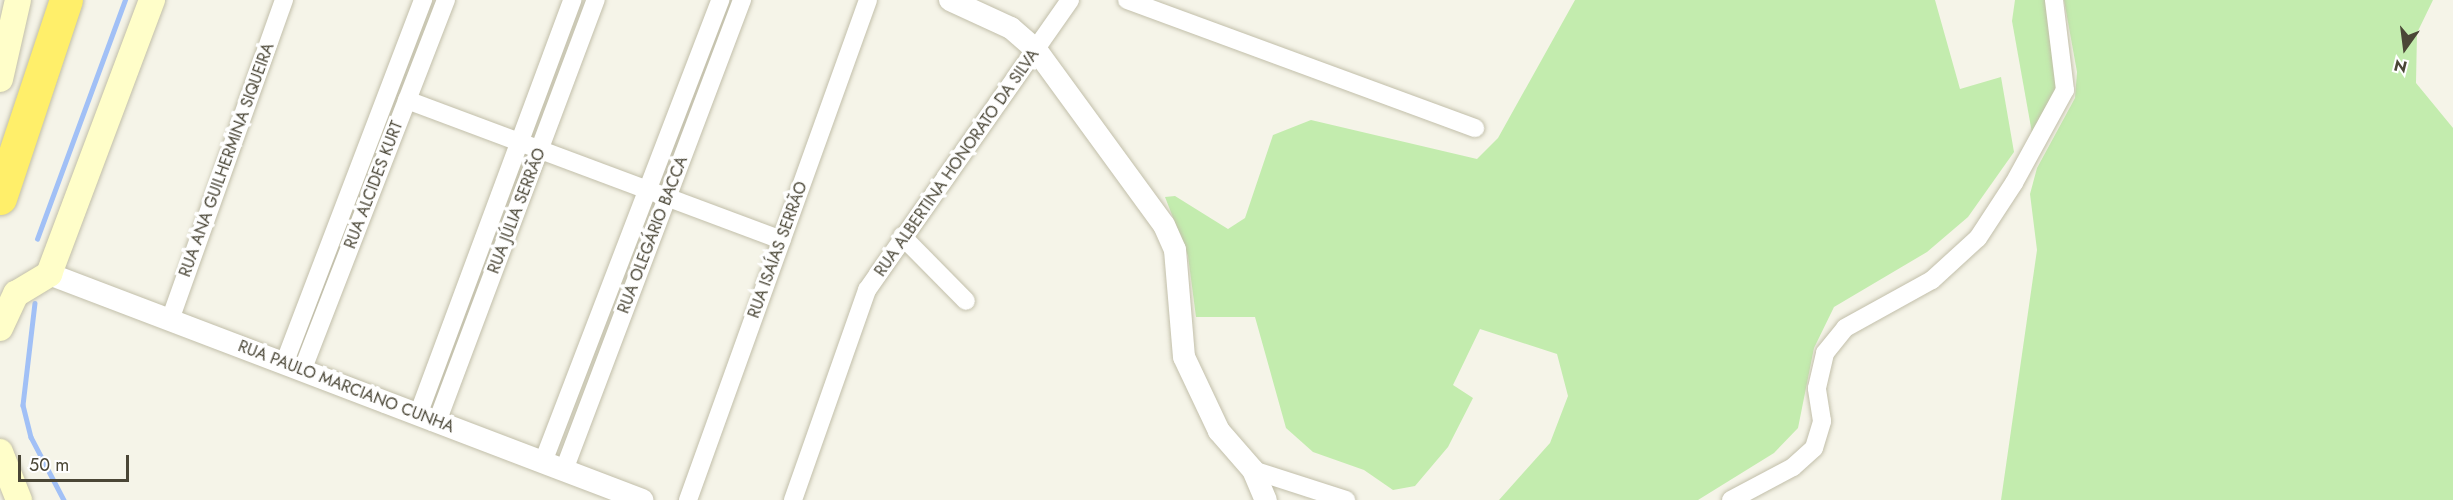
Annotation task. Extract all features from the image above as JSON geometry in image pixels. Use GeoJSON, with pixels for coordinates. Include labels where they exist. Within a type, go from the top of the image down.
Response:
{"type":"FeatureCollection","features":[{"type":"Feature","properties":{"kind":"highway"},"geometry":{"type":"LineString","coordinates":[[0,198],[66,0]]}},
{"type":"Feature","properties":{"kind":"main road"},"geometry":{"type":"LineString","coordinates":[[0,79],[18,0]]}},
{"type":"Feature","properties":{"kind":"main road"},"geometry":{"type":"LineString","coordinates":[[0,328],[16,294],[49,274],[152,0]]}},
{"type":"Feature","properties":{"kind":"main road"},"geometry":{"type":"LineString","coordinates":[[0,452],[19,500]]}},
{"type":"Feature","properties":{"kind":"street","name":"RUA ANA GUILHERMINA SIQUEIRA"},"geometry":{"type":"LineString","coordinates":[[170,321],[284,0]]}},
{"type":"Feature","properties":{"kind":"street","name":"RUA ALCIDES KURT"},"geometry":{"type":"LineString","coordinates":[[293,367],[383,104],[423,0]]}},
{"type":"Feature","properties":{"kind":"street","name":"RUA ALCIDES KURT"},"geometry":{"type":"LineString","coordinates":[[293,367],[405,106],[446,0]]}},
{"type":"Feature","properties":{"kind":"street","name":"RUA JÚLIA SERRÃO"},"geometry":{"type":"LineString","coordinates":[[427,418],[519,141],[572,0]]}},
{"type":"Feature","properties":{"kind":"street","name":"RUA JÚLIA SERRÃO"},"geometry":{"type":"LineString","coordinates":[[427,418],[540,149],[596,0]]}},
{"type":"Feature","properties":{"kind":"street","name":"RUA OLEGÁRIO BACCA"},"geometry":{"type":"LineString","coordinates":[[554,466],[648,189],[720,0]]}},
{"type":"Feature","properties":{"kind":"street","name":"RUA OLEGÁRIO BACCA"},"geometry":{"type":"LineString","coordinates":[[554,466],[667,197],[742,0]]}},
{"type":"Feature","properties":{"kind":"street","name":"RUA ISAÍAS SERRÃO"},"geometry":{"type":"LineString","coordinates":[[688,500],[868,0]]}},
{"type":"Feature","properties":{"kind":"street"},"geometry":{"type":"LineString","coordinates":[[950,0],[996,20],[1037,51],[1164,225],[1175,250],[1184,357],[1219,431],[1253,470],[1266,500]]}},
{"type":"Feature","properties":{"kind":"street","name":"RUA ALBERTINA HONORATO DA SILVA"},"geometry":{"type":"LineString","coordinates":[[793,500],[858,310],[902,236],[1037,51],[1070,0]]}},
{"type":"Feature","properties":{"kind":"street"},"geometry":{"type":"LineString","coordinates":[[1127,0],[1475,128]]}},
{"type":"Feature","properties":{"kind":"street"},"geometry":{"type":"LineString","coordinates":[[1731,500],[1793,467],[1814,448],[1822,421],[1817,387],[1825,353],[1845,328],[1932,280],[1978,238],[2014,183],[2065,90],[2054,0]]}},
{"type":"Feature","properties":{"kind":"street"},"geometry":{"type":"LineString","coordinates":[[564,22],[585,30]]}},
{"type":"Feature","properties":{"kind":"street"},"geometry":{"type":"LineString","coordinates":[[383,104],[405,106],[519,141],[782,240]]}},
{"type":"Feature","properties":{"kind":"street"},"geometry":{"type":"LineString","coordinates":[[902,236],[966,301]]}},
{"type":"Feature","properties":{"kind":"street","name":"RUA PAULO MARCIANO CUNHA"},"geometry":{"type":"LineString","coordinates":[[49,274],[642,500]]}},
{"type":"Feature","properties":{"kind":"street"},"geometry":{"type":"LineString","coordinates":[[1253,470],[1346,500]]}},
{"type":"Feature","properties":{"kind":"green space"},"geometry":{"type":"Polygon","coordinates":[[[1575,0],[1935,0],[1960,89],[2001,77],[2014,152],[1968,217],[1927,252],[1834,307],[1814,348],[1798,428],[1774,453],[1698,500],[1499,500],[1550,443],[1568,396],[1557,354],[1480,329],[1453,385],[1473,398],[1448,447],[1415,486],[1393,490],[1364,470],[1313,452],[1286,428],[1255,317],[1196,317],[1188,256],[1165,197],[1175,196],[1228,229],[1245,218],[1273,135],[1311,120],[1477,159],[1498,138],[1575,0]]]}},
{"type":"Feature","properties":{"kind":"green space"},"geometry":{"type":"Polygon","coordinates":[[[2015,0],[2049,0],[2058,85],[2032,133],[2012,21],[2015,0]]]}},
{"type":"Feature","properties":{"kind":"green space"},"geometry":{"type":"Polygon","coordinates":[[[2064,0],[2433,0],[2417,33],[2416,83],[2453,128],[2453,500],[2001,500],[2037,250],[2030,194],[2037,168],[2075,98],[2077,72],[2064,0]]]}},
{"type":"Feature","properties":{"kind":"waterway"},"geometry":{"type":"LineString","coordinates":[[37,239],[125,0]]}},
{"type":"Feature","properties":{"kind":"waterway"},"geometry":{"type":"LineString","coordinates":[[35,303],[23,405],[31,437],[64,500]]}}]}
